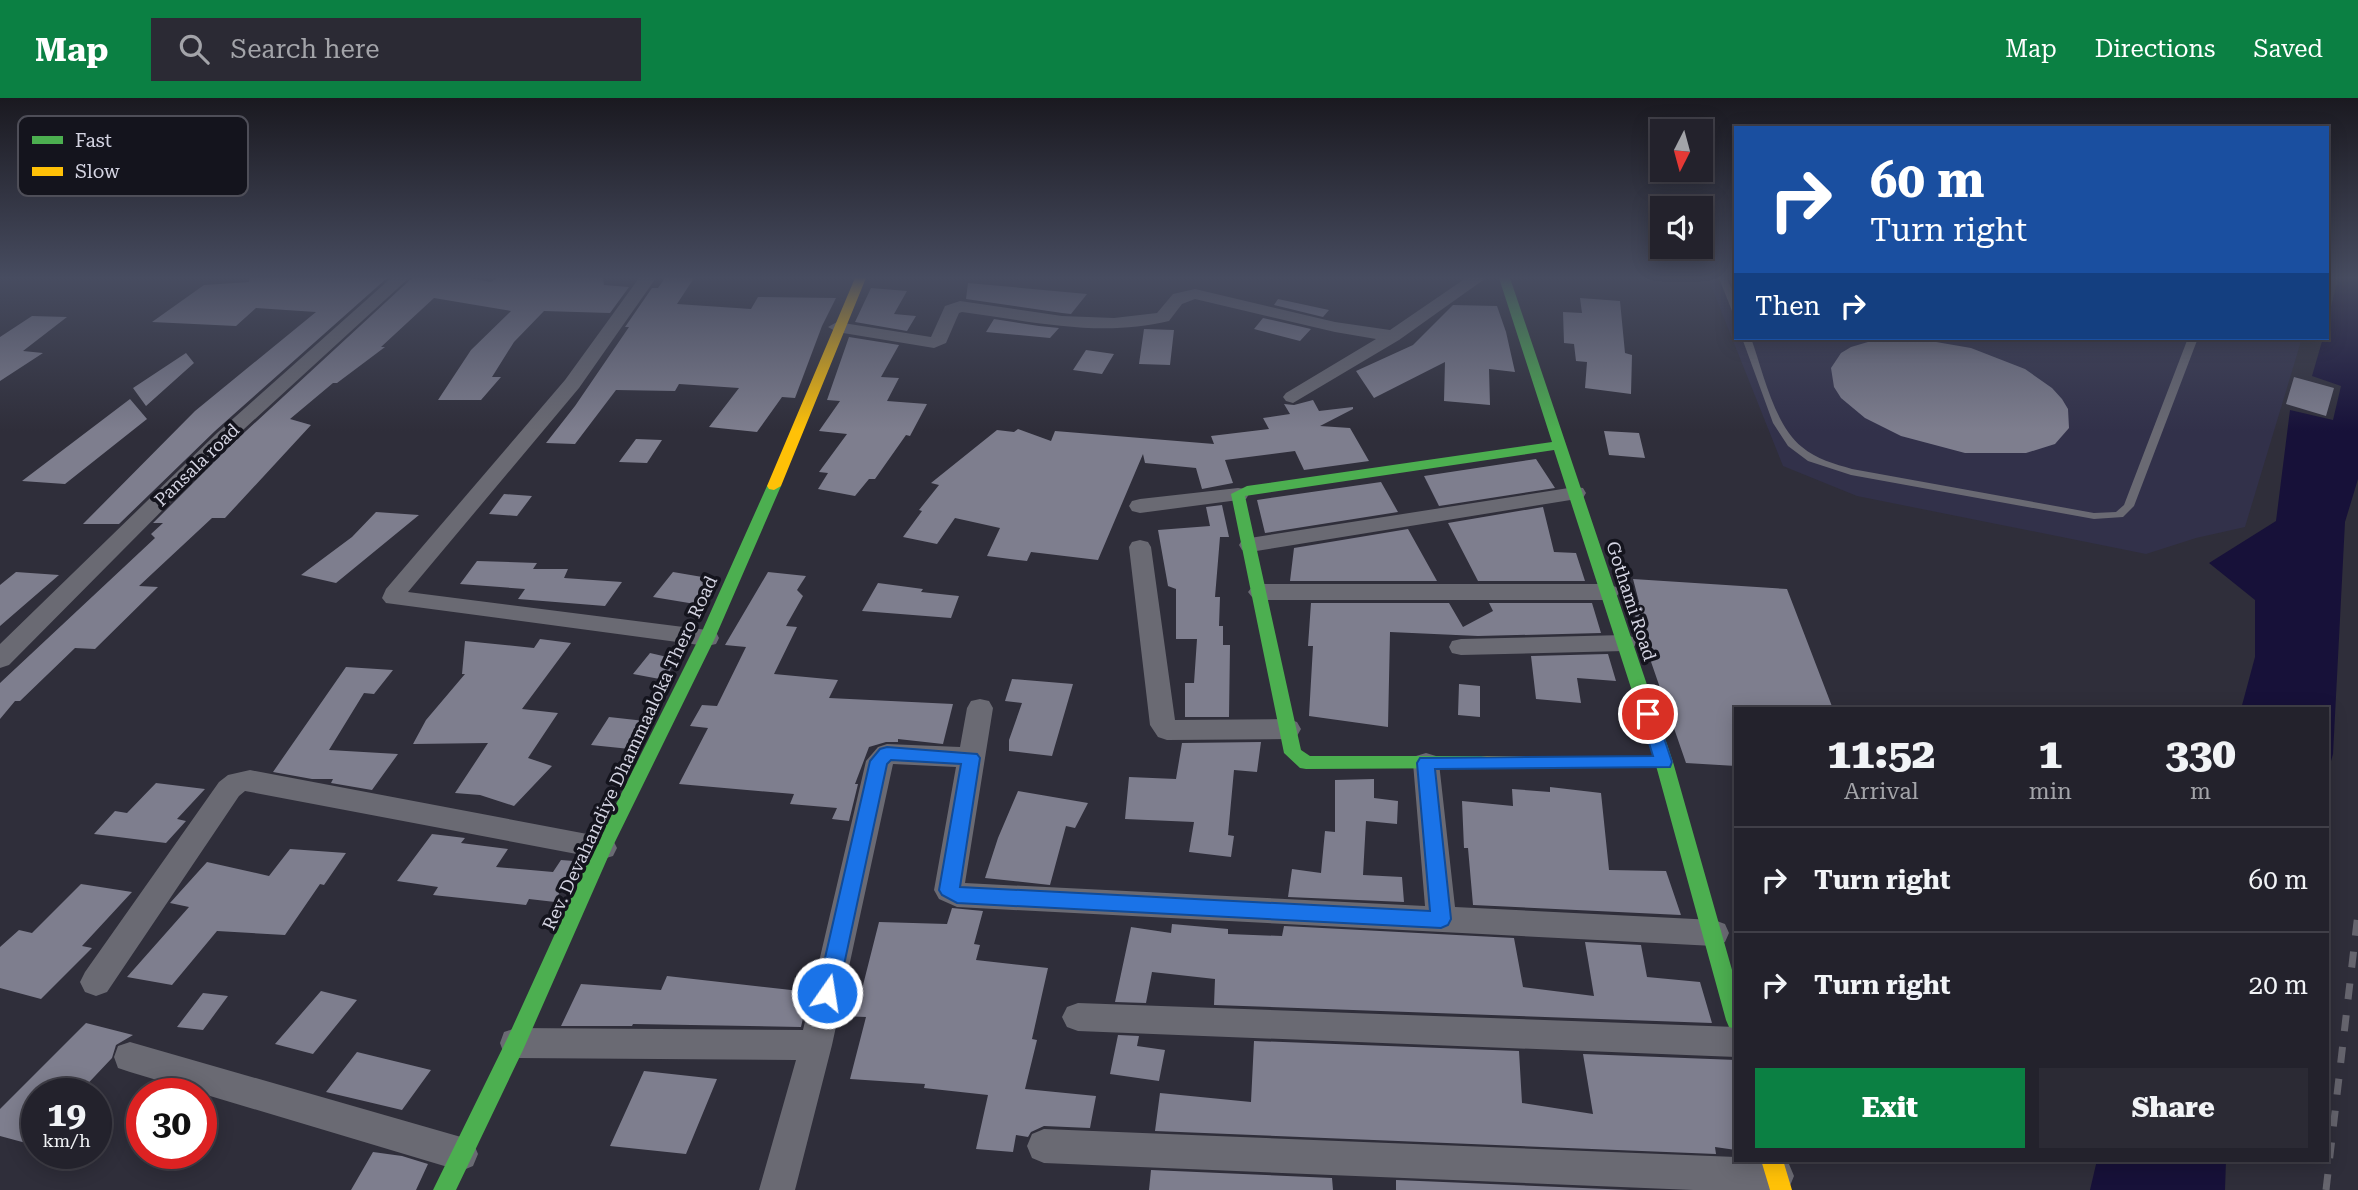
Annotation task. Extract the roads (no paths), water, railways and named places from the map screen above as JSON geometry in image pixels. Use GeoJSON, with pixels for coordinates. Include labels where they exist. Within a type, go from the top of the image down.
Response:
{"type":"FeatureCollection","features":[{"type":"Feature","properties":{"kind":"street","name":"Pansala road"},"geometry":{"type":"LineString","coordinates":[[0,660],[224,437],[344,329]]}},
{"type":"Feature","properties":{"kind":"street"},"geometry":{"type":"LineString","coordinates":[[611,329],[572,384],[394,594],[394,598],[708,638]]}},
{"type":"Feature","properties":{"kind":"street","name":"Rev. Devahandiye Dhammaaloka Thero Road"},"geometry":{"type":"LineString","coordinates":[[444,1190],[516,1043],[603,848],[708,638],[801,426],[836,329]]}},
{"type":"Feature","properties":{"kind":"street"},"geometry":{"type":"LineString","coordinates":[[849,329],[934,343],[940,339],[944,329]]}},
{"type":"Feature","properties":{"kind":"street"},"geometry":{"type":"LineString","coordinates":[[1348,329],[1393,336]]}},
{"type":"Feature","properties":{"kind":"street"},"geometry":{"type":"LineString","coordinates":[[1293,397],[1403,329]]}},
{"type":"Feature","properties":{"kind":"street","name":"Gothami Road"},"geometry":{"type":"LineString","coordinates":[[1521,329],[1664,762],[1734,1012]]}},
{"type":"Feature","properties":{"kind":"street"},"geometry":{"type":"LineString","coordinates":[[1140,506],[1238,494],[1247,490],[1559,445]]}},
{"type":"Feature","properties":{"kind":"street"},"geometry":{"type":"LineString","coordinates":[[1250,545],[1575,493]]}},
{"type":"Feature","properties":{"kind":"street"},"geometry":{"type":"LineString","coordinates":[[1238,494],[1293,753],[1306,763],[1664,762]]}},
{"type":"Feature","properties":{"kind":"street"},"geometry":{"type":"LineString","coordinates":[[1140,547],[1163,725],[1167,730],[1288,729]]}},
{"type":"Feature","properties":{"kind":"street"},"geometry":{"type":"LineString","coordinates":[[1260,592],[1608,592]]}},
{"type":"Feature","properties":{"kind":"street"},"geometry":{"type":"LineString","coordinates":[[1461,647],[1624,642]]}},
{"type":"Feature","properties":{"kind":"street"},"geometry":{"type":"LineString","coordinates":[[980,709],[949,890],[957,895],[1714,933]]}},
{"type":"Feature","properties":{"kind":"street"},"geometry":{"type":"LineString","coordinates":[[776,1190],[816,1045],[881,756],[887,754],[971,758]]}},
{"type":"Feature","properties":{"kind":"street"},"geometry":{"type":"LineString","coordinates":[[1426,763],[1441,919]]}},
{"type":"Feature","properties":{"kind":"street"},"geometry":{"type":"LineString","coordinates":[[96,982],[229,789],[238,782],[250,780],[603,848]]}},
{"type":"Feature","properties":{"kind":"street"},"geometry":{"type":"LineString","coordinates":[[1077,1017],[1734,1042]]}},
{"type":"Feature","properties":{"kind":"street"},"geometry":{"type":"LineString","coordinates":[[516,1043],[816,1045]]}},
{"type":"Feature","properties":{"kind":"street"},"geometry":{"type":"LineString","coordinates":[[130,1057],[461,1154]]}},
{"type":"Feature","properties":{"kind":"street"},"geometry":{"type":"LineString","coordinates":[[1044,1146],[1776,1175]]}},
{"type":"Feature","properties":{"kind":"lane"},"geometry":{"type":"LineString","coordinates":[[1747,340],[1783,433],[1794,446],[1823,464],[1851,472],[2094,516],[2119,515],[2130,506],[2192,340]]}},
{"type":"Feature","properties":{"kind":"railway"},"geometry":{"type":"LineString","coordinates":[[2326,1190],[2358,913]]}}]}
